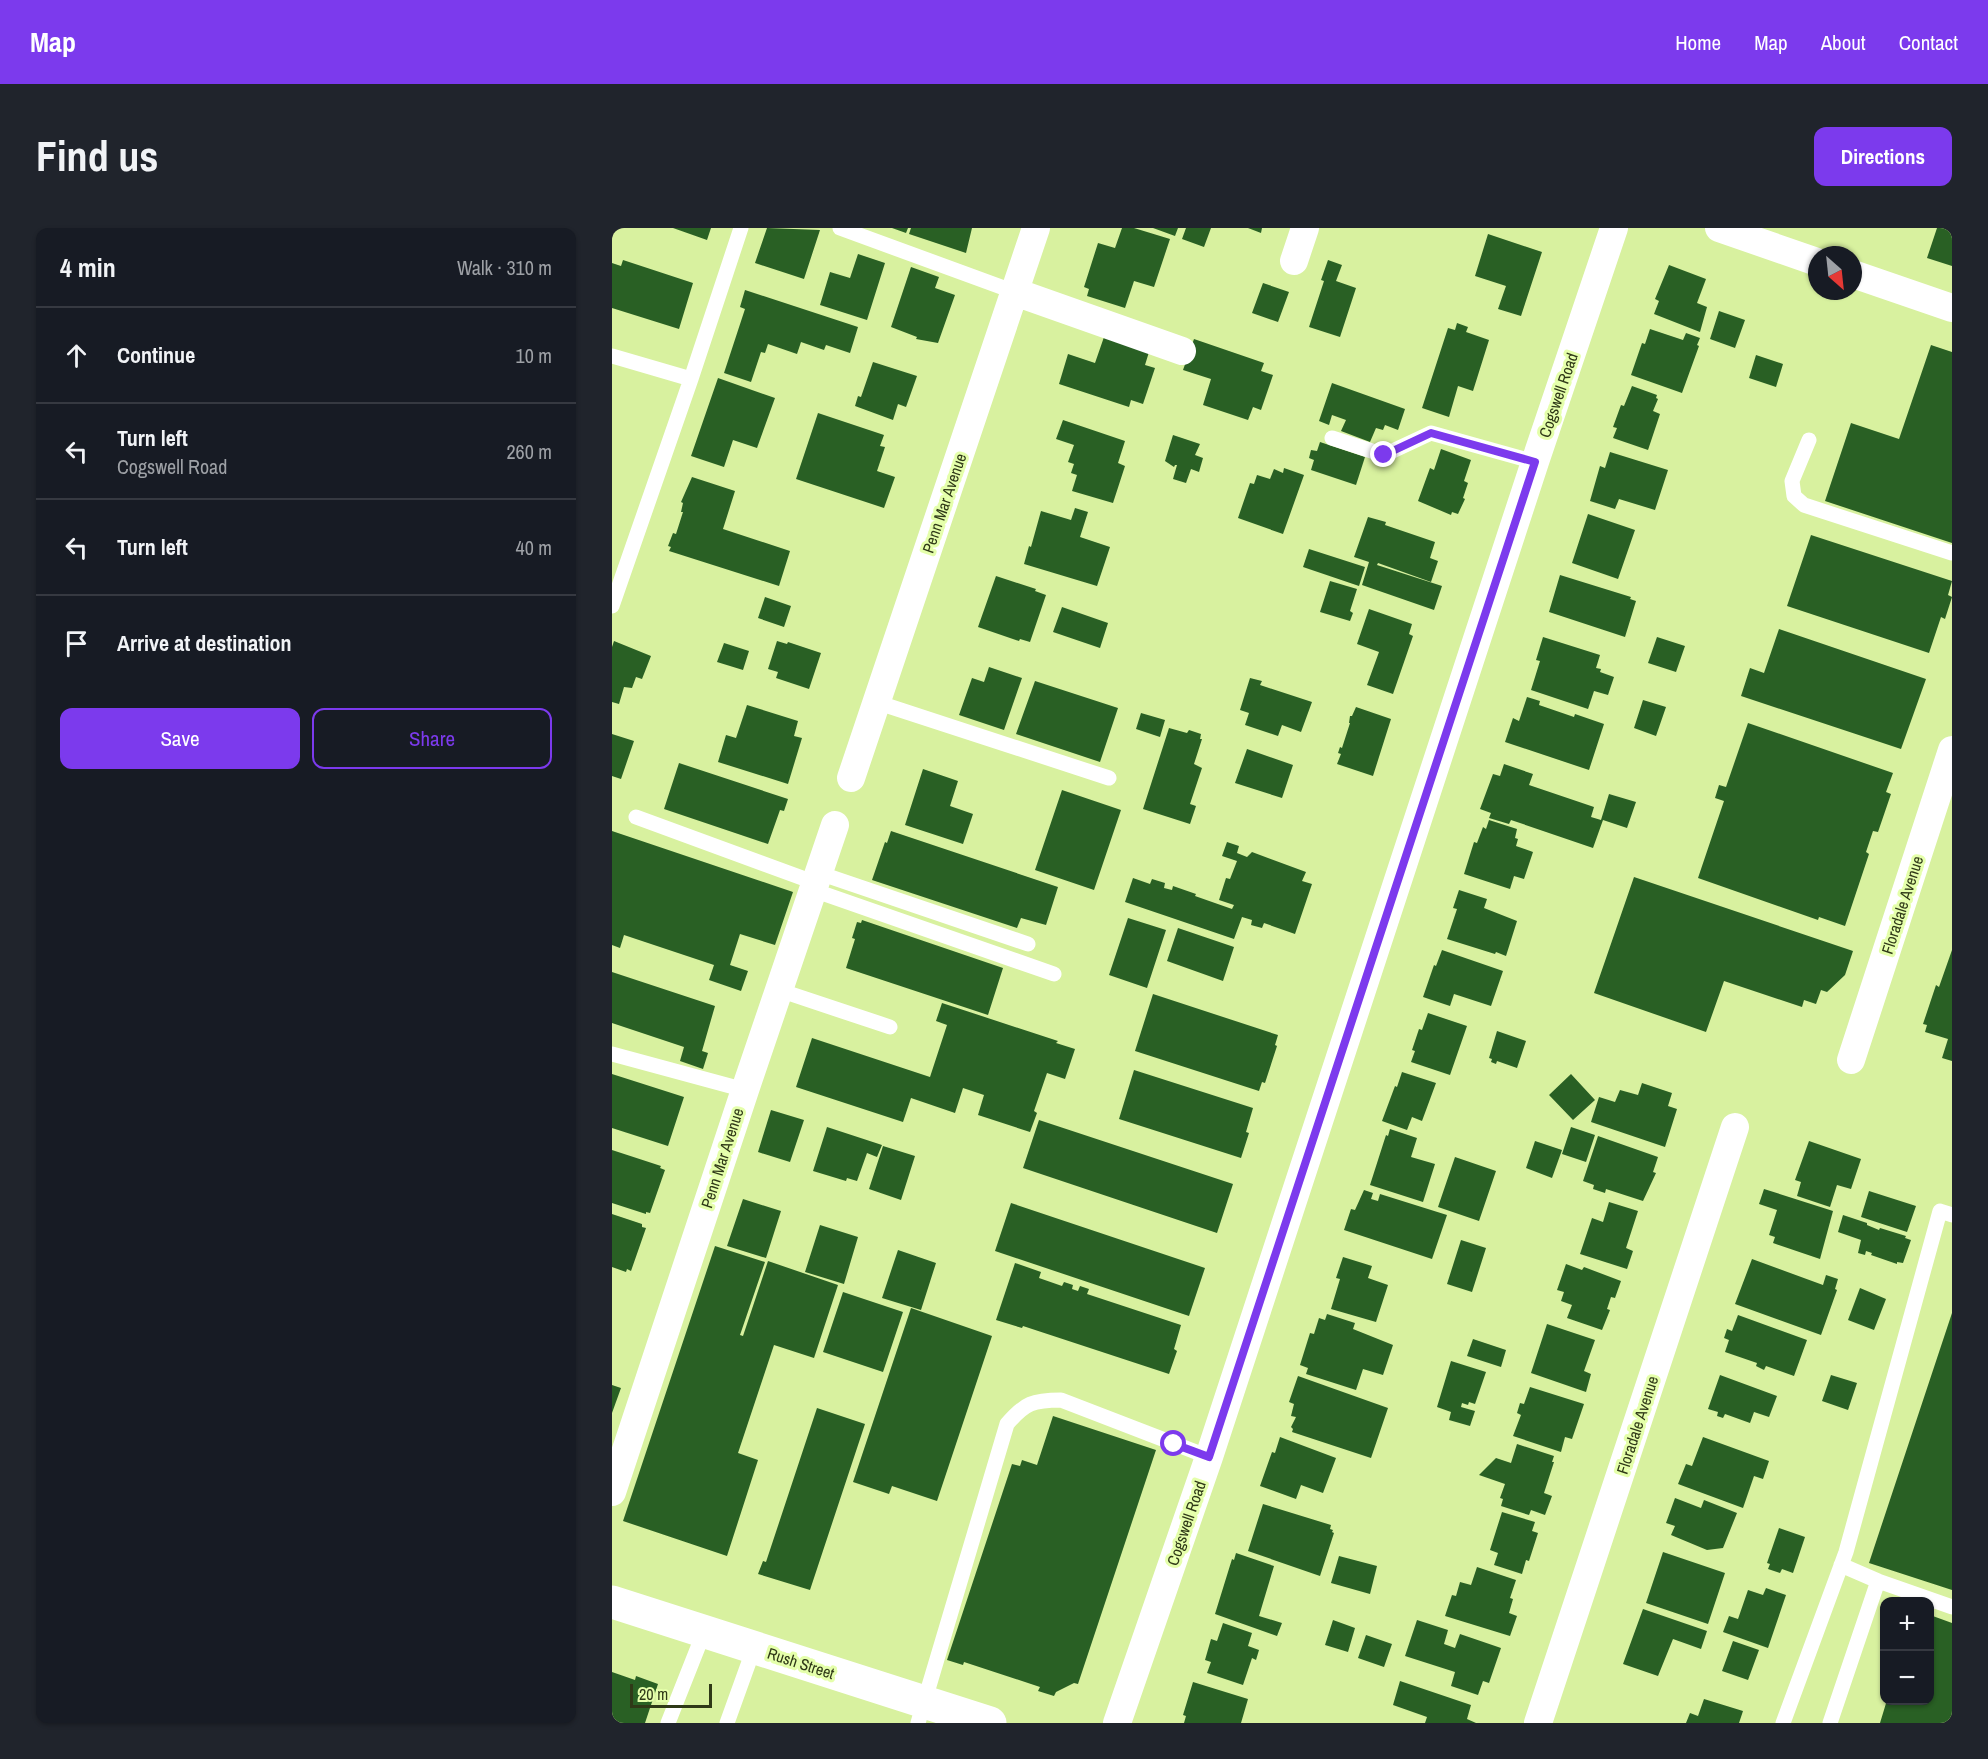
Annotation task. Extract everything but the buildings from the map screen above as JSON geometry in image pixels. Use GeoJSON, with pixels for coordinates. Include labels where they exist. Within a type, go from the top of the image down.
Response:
{"type":"FeatureCollection","features":[{"type":"Feature","properties":{"kind":"street","name":"Penn Mar Avenue"},"geometry":{"type":"LineString","coordinates":[[851,778],[1036,228]]}},
{"type":"Feature","properties":{"kind":"street"},"geometry":{"type":"LineString","coordinates":[[1294,261],[1305,228]]}},
{"type":"Feature","properties":{"kind":"street","name":"Cogswell Road"},"geometry":{"type":"LineString","coordinates":[[1117,1723],[1209,1457],[1614,228]]}},
{"type":"Feature","properties":{"kind":"street"},"geometry":{"type":"LineString","coordinates":[[1719,228],[1808,259]]}},
{"type":"Feature","properties":{"kind":"street"},"geometry":{"type":"LineString","coordinates":[[1862,277],[1952,308]]}},
{"type":"Feature","properties":{"kind":"street"},"geometry":{"type":"LineString","coordinates":[[1015,292],[1182,351]]}},
{"type":"Feature","properties":{"kind":"street","name":"Floradale Avenue"},"geometry":{"type":"LineString","coordinates":[[1851,1060],[1952,750]]}},
{"type":"Feature","properties":{"kind":"street","name":"Penn Mar Avenue"},"geometry":{"type":"LineString","coordinates":[[612,1492],[835,825]]}},
{"type":"Feature","properties":{"kind":"street","name":"Floradale Avenue"},"geometry":{"type":"LineString","coordinates":[[1538,1723],[1735,1127]]}},
{"type":"Feature","properties":{"kind":"street","name":"Rush Street"},"geometry":{"type":"LineString","coordinates":[[612,1602],[754,1648],[921,1713],[990,1723]]}},
{"type":"Feature","properties":{"kind":"lane"},"geometry":{"type":"LineString","coordinates":[[612,606],[741,228]]}},
{"type":"Feature","properties":{"kind":"lane"},"geometry":{"type":"LineString","coordinates":[[840,228],[1015,292]]}},
{"type":"Feature","properties":{"kind":"lane"},"geometry":{"type":"LineString","coordinates":[[612,356],[691,379]]}},
{"type":"Feature","properties":{"kind":"lane"},"geometry":{"type":"LineString","coordinates":[[1332,438],[1384,455],[1431,433],[1535,462]]}},
{"type":"Feature","properties":{"kind":"lane"},"geometry":{"type":"LineString","coordinates":[[1809,440],[1792,481],[1794,496],[1804,505],[1952,553]]}},
{"type":"Feature","properties":{"kind":"lane"},"geometry":{"type":"LineString","coordinates":[[876,702],[1109,778]]}},
{"type":"Feature","properties":{"kind":"lane"},"geometry":{"type":"LineString","coordinates":[[636,817],[816,882],[1054,974]]}},
{"type":"Feature","properties":{"kind":"lane"},"geometry":{"type":"LineString","coordinates":[[816,882],[1028,944]]}},
{"type":"Feature","properties":{"kind":"lane"},"geometry":{"type":"LineString","coordinates":[[779,990],[890,1028]]}},
{"type":"Feature","properties":{"kind":"lane"},"geometry":{"type":"LineString","coordinates":[[612,1054],[745,1090]]}},
{"type":"Feature","properties":{"kind":"lane"},"geometry":{"type":"LineString","coordinates":[[1783,1723],[1841,1565],[1940,1211],[1952,1215]]}},
{"type":"Feature","properties":{"kind":"lane"},"geometry":{"type":"LineString","coordinates":[[921,1713],[1007,1424],[1020,1408],[1039,1400],[1061,1400],[1209,1457]]}},
{"type":"Feature","properties":{"kind":"lane"},"geometry":{"type":"LineString","coordinates":[[1841,1565],[1878,1581],[1952,1607]]}},
{"type":"Feature","properties":{"kind":"lane"},"geometry":{"type":"LineString","coordinates":[[1830,1723],[1878,1581]]}},
{"type":"Feature","properties":{"kind":"lane"},"geometry":{"type":"LineString","coordinates":[[668,1723],[704,1632]]}},
{"type":"Feature","properties":{"kind":"lane"},"geometry":{"type":"LineString","coordinates":[[731,1722],[754,1648]]}},
{"type":"Feature","properties":{"kind":"route"},"geometry":{"type":"LineString","coordinates":[[1174,1444],[1209,1457],[1535,462],[1431,433],[1384,455]]}}]}
